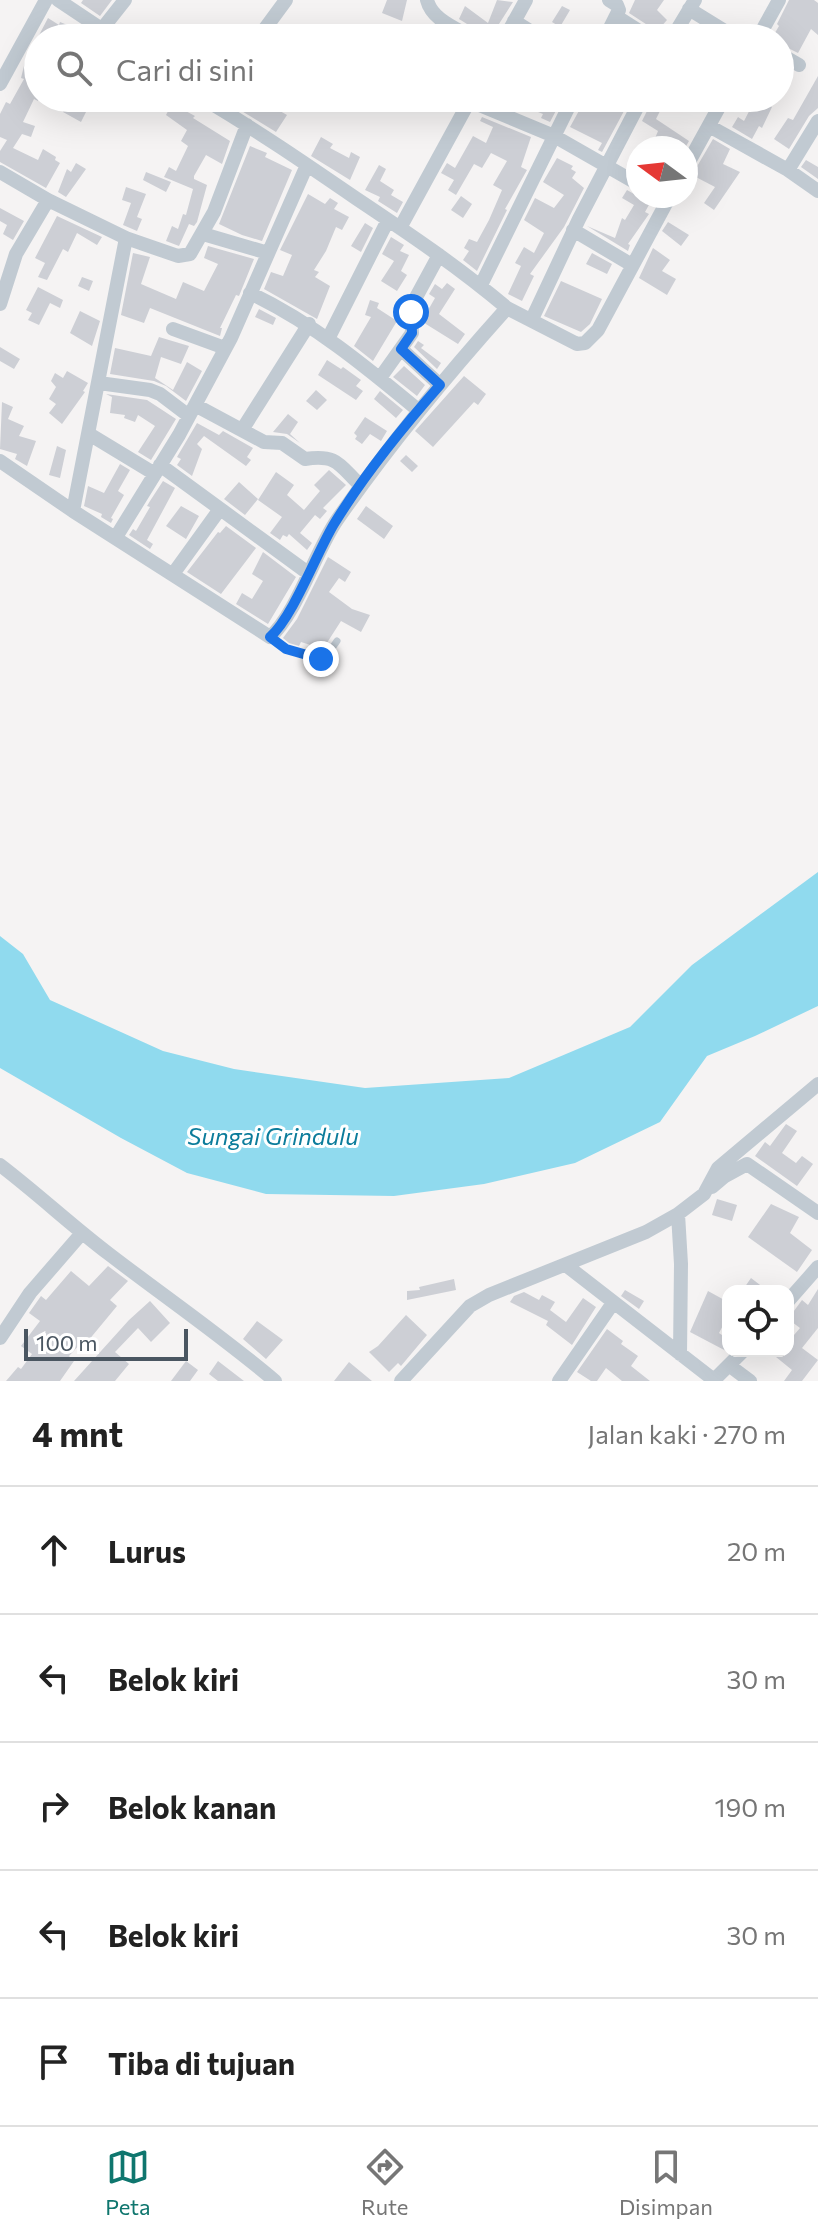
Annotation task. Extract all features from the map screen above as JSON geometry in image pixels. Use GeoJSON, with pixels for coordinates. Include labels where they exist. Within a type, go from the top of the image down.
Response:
{"type":"FeatureCollection","features":[{"type":"Feature","properties":{"kind":"street"},"geometry":{"type":"LineString","coordinates":[[33,24],[46,0]]}},
{"type":"Feature","properties":{"kind":"street"},"geometry":{"type":"LineString","coordinates":[[58,0],[94,24]]}},
{"type":"Feature","properties":{"kind":"street"},"geometry":{"type":"LineString","coordinates":[[106,24],[125,0]]}},
{"type":"Feature","properties":{"kind":"street"},"geometry":{"type":"LineString","coordinates":[[268,24],[286,0]]}},
{"type":"Feature","properties":{"kind":"street"},"geometry":{"type":"LineString","coordinates":[[427,0],[436,16],[449,24]]}},
{"type":"Feature","properties":{"kind":"street"},"geometry":{"type":"LineString","coordinates":[[609,0],[619,10],[613,24]]}},
{"type":"Feature","properties":{"kind":"street"},"geometry":{"type":"LineString","coordinates":[[512,24],[523,1]]}},
{"type":"Feature","properties":{"kind":"street"},"geometry":{"type":"LineString","coordinates":[[764,24],[774,2]]}},
{"type":"Feature","properties":{"kind":"street"},"geometry":{"type":"LineString","coordinates":[[680,24],[692,5],[717,24]]}},
{"type":"Feature","properties":{"kind":"street"},"geometry":{"type":"LineString","coordinates":[[617,17],[628,24]]}},
{"type":"Feature","properties":{"kind":"street"},"geometry":{"type":"LineString","coordinates":[[514,21],[519,24]]}},
{"type":"Feature","properties":{"kind":"street"},"geometry":{"type":"LineString","coordinates":[[0,84],[24,40]]}},
{"type":"Feature","properties":{"kind":"street"},"geometry":{"type":"LineString","coordinates":[[794,62],[799,65]]}},
{"type":"Feature","properties":{"kind":"street"},"geometry":{"type":"LineString","coordinates":[[227,112],[439,255],[507,308],[577,344],[585,343],[598,330],[660,208]]}},
{"type":"Feature","properties":{"kind":"street"},"geometry":{"type":"LineString","coordinates":[[328,339],[462,112]]}},
{"type":"Feature","properties":{"kind":"street"},"geometry":{"type":"LineString","coordinates":[[500,112],[554,136],[626,177]]}},
{"type":"Feature","properties":{"kind":"street"},"geometry":{"type":"LineString","coordinates":[[481,285],[566,112]]}},
{"type":"Feature","properties":{"kind":"street"},"geometry":{"type":"LineString","coordinates":[[532,319],[573,230],[635,112]]}},
{"type":"Feature","properties":{"kind":"street"},"geometry":{"type":"LineString","coordinates":[[698,146],[716,112]]}},
{"type":"Feature","properties":{"kind":"street"},"geometry":{"type":"LineString","coordinates":[[788,170],[818,121]]}},
{"type":"Feature","properties":{"kind":"street"},"geometry":{"type":"LineString","coordinates":[[0,172],[48,200],[126,238],[168,254],[185,256],[195,249],[214,212],[247,125]]}},
{"type":"Feature","properties":{"kind":"street"},"geometry":{"type":"LineString","coordinates":[[709,126],[788,170],[818,191]]}},
{"type":"Feature","properties":{"kind":"street"},"geometry":{"type":"LineString","coordinates":[[116,537],[225,348],[307,165]]}},
{"type":"Feature","properties":{"kind":"street"},"geometry":{"type":"LineString","coordinates":[[0,304],[16,254],[48,200]]}},
{"type":"Feature","properties":{"kind":"street"},"geometry":{"type":"LineString","coordinates":[[573,230],[632,265]]}},
{"type":"Feature","properties":{"kind":"street"},"geometry":{"type":"LineString","coordinates":[[203,234],[268,253]]}},
{"type":"Feature","properties":{"kind":"street"},"geometry":{"type":"LineString","coordinates":[[73,511],[126,238]]}},
{"type":"Feature","properties":{"kind":"street"},"geometry":{"type":"LineString","coordinates":[[380,378],[412,333],[414,301],[439,255]]}},
{"type":"Feature","properties":{"kind":"street"},"geometry":{"type":"LineString","coordinates":[[250,293],[309,324],[418,410]]}},
{"type":"Feature","properties":{"kind":"street"},"geometry":{"type":"LineString","coordinates":[[0,461],[270,637],[284,619],[335,523],[361,486],[418,410],[507,308]]}},
{"type":"Feature","properties":{"kind":"street"},"geometry":{"type":"LineString","coordinates":[[242,430],[309,324]]}},
{"type":"Feature","properties":{"kind":"street"},"geometry":{"type":"LineString","coordinates":[[173,329],[225,348]]}},
{"type":"Feature","properties":{"kind":"street"},"geometry":{"type":"LineString","coordinates":[[401,349],[440,385]]}},
{"type":"Feature","properties":{"kind":"street"},"geometry":{"type":"LineString","coordinates":[[99,383],[150,390],[264,442],[282,443],[305,459],[323,455],[333,460],[361,486]]}},
{"type":"Feature","properties":{"kind":"street"},"geometry":{"type":"LineString","coordinates":[[89,434],[157,470],[220,509],[308,573]]}},
{"type":"Feature","properties":{"kind":"street"},"geometry":{"type":"LineString","coordinates":[[173,574],[220,509]]}},
{"type":"Feature","properties":{"kind":"street"},"geometry":{"type":"LineString","coordinates":[[704,1194],[718,1168],[818,1084]]}},
{"type":"Feature","properties":{"kind":"street"},"geometry":{"type":"LineString","coordinates":[[401,1381],[470,1306],[489,1295],[646,1232],[678,1214],[725,1176],[747,1164],[818,1213]]}},
{"type":"Feature","properties":{"kind":"street"},"geometry":{"type":"LineString","coordinates":[[0,1185],[5,1169],[45,1199],[82,1233],[224,1338],[275,1381]]}},
{"type":"Feature","properties":{"kind":"street"},"geometry":{"type":"LineString","coordinates":[[678,1214],[680,1354]]}},
{"type":"Feature","properties":{"kind":"street"},"geometry":{"type":"LineString","coordinates":[[0,1338],[30,1293],[82,1233]]}},
{"type":"Feature","properties":{"kind":"street"},"geometry":{"type":"LineString","coordinates":[[567,1266],[714,1381],[738,1357]]}},
{"type":"Feature","properties":{"kind":"street"},"geometry":{"type":"LineString","coordinates":[[794,1294],[818,1267]]}},
{"type":"Feature","properties":{"kind":"street"},"geometry":{"type":"LineString","coordinates":[[559,1381],[613,1303]]}},
{"type":"Feature","properties":{"kind":"street"},"geometry":{"type":"LineString","coordinates":[[730,1366],[750,1381]]}},
{"type":"Feature","properties":{"kind":"lane"},"geometry":{"type":"LineString","coordinates":[[270,637],[286,649],[321,659],[337,641]]}},
{"type":"Feature","properties":{"kind":"water","name":"Sungai Grindulu"},"geometry":{"type":"Polygon","coordinates":[[[818,872],[818,1006],[707,1056],[660,1122],[575,1163],[484,1184],[394,1196],[266,1194],[187,1173],[0,1068],[0,936],[23,954],[50,1000],[163,1051],[234,1069],[365,1088],[509,1078],[630,1027],[692,965],[818,872]]]}},
{"type":"Feature","properties":{"kind":"building"},"geometry":{"type":"Polygon","coordinates":[[[83,0],[112,0],[100,16],[81,3],[83,0]]]}},
{"type":"Feature","properties":{"kind":"building"},"geometry":{"type":"Polygon","coordinates":[[[387,0],[407,0],[402,21],[382,13],[387,0]]]}},
{"type":"Feature","properties":{"kind":"building"},"geometry":{"type":"Polygon","coordinates":[[[497,0],[513,2],[499,24],[467,24],[459,19],[465,6],[488,23],[497,0]]]}},
{"type":"Feature","properties":{"kind":"building"},"geometry":{"type":"Polygon","coordinates":[[[635,0],[664,0],[657,10],[667,20],[664,24],[646,24],[629,13],[635,0]]]}},
{"type":"Feature","properties":{"kind":"building"},"geometry":{"type":"Polygon","coordinates":[[[789,0],[814,0],[818,3],[818,35],[811,29],[798,53],[794,51],[794,24],[777,24],[789,0]]]}},
{"type":"Feature","properties":{"kind":"building"},"geometry":{"type":"Polygon","coordinates":[[[562,6],[570,10],[562,24],[552,22],[562,6]]]}},
{"type":"Feature","properties":{"kind":"building"},"geometry":{"type":"Polygon","coordinates":[[[818,76],[818,108],[809,116],[789,149],[774,139],[788,118],[793,120],[818,76]]]}},
{"type":"Feature","properties":{"kind":"building"},"geometry":{"type":"Polygon","coordinates":[[[24,79],[24,112],[28,112],[23,122],[35,126],[31,137],[22,134],[13,148],[38,160],[43,149],[56,157],[55,160],[60,163],[46,188],[0,162],[0,151],[7,140],[0,137],[0,114],[6,102],[10,104],[24,79]]]}},
{"type":"Feature","properties":{"kind":"building"},"geometry":{"type":"Polygon","coordinates":[[[63,112],[86,112],[81,122],[63,112]]]}},
{"type":"Feature","properties":{"kind":"building"},"geometry":{"type":"Polygon","coordinates":[[[168,112],[188,112],[230,141],[222,164],[206,155],[194,176],[194,179],[207,185],[197,222],[194,226],[189,224],[179,246],[166,241],[172,226],[178,229],[183,214],[186,215],[193,189],[164,177],[169,167],[176,171],[188,146],[181,141],[187,130],[166,115],[168,112]]]}},
{"type":"Feature","properties":{"kind":"building"},"geometry":{"type":"Polygon","coordinates":[[[243,112],[282,112],[287,115],[276,132],[243,112]]]}},
{"type":"Feature","properties":{"kind":"building"},"geometry":{"type":"Polygon","coordinates":[[[538,112],[555,112],[550,122],[541,118],[543,114],[538,112]]]}},
{"type":"Feature","properties":{"kind":"building"},"geometry":{"type":"Polygon","coordinates":[[[578,112],[623,112],[602,152],[598,150],[602,143],[570,127],[578,112]]]}},
{"type":"Feature","properties":{"kind":"building"},"geometry":{"type":"Polygon","coordinates":[[[646,112],[660,112],[656,119],[682,136],[656,136],[658,131],[642,121],[646,112]]]}},
{"type":"Feature","properties":{"kind":"building"},"geometry":{"type":"Polygon","coordinates":[[[749,112],[770,112],[752,139],[732,127],[738,117],[744,121],[749,112]]]}},
{"type":"Feature","properties":{"kind":"building"},"geometry":{"type":"Polygon","coordinates":[[[482,117],[531,137],[521,167],[527,170],[505,209],[477,271],[463,260],[469,251],[464,248],[469,239],[477,242],[489,220],[502,190],[493,185],[507,161],[491,153],[482,168],[474,164],[456,195],[448,190],[454,180],[441,173],[447,163],[455,168],[473,136],[486,143],[493,127],[480,121],[482,117]]]}},
{"type":"Feature","properties":{"kind":"building"},"geometry":{"type":"Polygon","coordinates":[[[321,137],[333,144],[330,148],[349,158],[351,152],[360,157],[350,180],[311,156],[321,137]]]}},
{"type":"Feature","properties":{"kind":"building"},"geometry":{"type":"Polygon","coordinates":[[[713,139],[730,149],[723,164],[740,172],[714,210],[704,203],[715,187],[698,178],[698,165],[713,139]]]}},
{"type":"Feature","properties":{"kind":"building"},"geometry":{"type":"Polygon","coordinates":[[[250,146],[292,170],[262,241],[219,224],[250,146]]]}},
{"type":"Feature","properties":{"kind":"building"},"geometry":{"type":"Polygon","coordinates":[[[557,158],[573,166],[571,169],[576,172],[572,178],[584,188],[564,227],[530,274],[534,276],[522,301],[508,294],[521,266],[515,263],[524,247],[534,253],[544,233],[524,220],[535,198],[554,208],[564,195],[543,182],[557,158]]]}},
{"type":"Feature","properties":{"kind":"building"},"geometry":{"type":"Polygon","coordinates":[[[806,160],[818,167],[818,179],[801,167],[806,160]]]}},
{"type":"Feature","properties":{"kind":"building"},"geometry":{"type":"Polygon","coordinates":[[[76,163],[86,169],[66,197],[58,192],[67,169],[71,172],[76,163]]]}},
{"type":"Feature","properties":{"kind":"building"},"geometry":{"type":"Polygon","coordinates":[[[379,165],[386,169],[380,181],[394,190],[391,195],[403,202],[397,213],[378,201],[380,197],[365,190],[379,165]]]}},
{"type":"Feature","properties":{"kind":"building"},"geometry":{"type":"Polygon","coordinates":[[[146,172],[171,182],[166,192],[143,180],[146,172]]]}},
{"type":"Feature","properties":{"kind":"building"},"geometry":{"type":"Polygon","coordinates":[[[126,187],[146,194],[137,217],[142,219],[137,231],[123,225],[131,203],[122,200],[126,187]]]}},
{"type":"Feature","properties":{"kind":"building"},"geometry":{"type":"Polygon","coordinates":[[[308,194],[325,204],[330,198],[338,203],[334,209],[349,217],[342,230],[336,227],[314,270],[319,272],[315,277],[330,286],[317,319],[264,289],[271,272],[283,276],[292,255],[280,250],[308,194]]]}},
{"type":"Feature","properties":{"kind":"building"},"geometry":{"type":"Polygon","coordinates":[[[461,196],[472,204],[463,218],[451,210],[461,196]]]}},
{"type":"Feature","properties":{"kind":"building"},"geometry":{"type":"Polygon","coordinates":[[[0,208],[24,221],[13,240],[3,234],[7,225],[0,221],[0,208]]]}},
{"type":"Feature","properties":{"kind":"building"},"geometry":{"type":"Polygon","coordinates":[[[632,208],[647,208],[645,212],[649,214],[628,244],[628,251],[587,226],[615,238],[622,218],[625,220],[632,208]]]}},
{"type":"Feature","properties":{"kind":"building"},"geometry":{"type":"Polygon","coordinates":[[[57,216],[102,237],[97,245],[77,233],[68,252],[63,249],[47,280],[38,277],[45,263],[35,258],[57,216]]]}},
{"type":"Feature","properties":{"kind":"building"},"geometry":{"type":"Polygon","coordinates":[[[668,222],[689,235],[681,246],[662,231],[668,222]]]}},
{"type":"Feature","properties":{"kind":"building"},"geometry":{"type":"Polygon","coordinates":[[[365,223],[373,228],[361,252],[351,246],[365,223]]]}},
{"type":"Feature","properties":{"kind":"building"},"geometry":{"type":"Polygon","coordinates":[[[391,237],[404,245],[400,251],[409,255],[401,271],[407,275],[397,291],[381,281],[394,261],[382,254],[391,237]]]}},
{"type":"Feature","properties":{"kind":"building"},"geometry":{"type":"Polygon","coordinates":[[[208,246],[254,259],[239,296],[236,295],[220,328],[220,336],[150,308],[144,323],[121,315],[133,253],[150,257],[141,284],[176,299],[183,282],[204,291],[218,264],[204,258],[208,246]]]}},
{"type":"Feature","properties":{"kind":"building"},"geometry":{"type":"Polygon","coordinates":[[[653,248],[670,260],[662,271],[676,279],[667,295],[639,278],[653,248]]]}},
{"type":"Feature","properties":{"kind":"building"},"geometry":{"type":"Polygon","coordinates":[[[592,253],[612,264],[607,274],[586,264],[592,253]]]}},
{"type":"Feature","properties":{"kind":"building"},"geometry":{"type":"Polygon","coordinates":[[[82,277],[93,281],[89,291],[78,286],[82,277]]]}},
{"type":"Feature","properties":{"kind":"building"},"geometry":{"type":"Polygon","coordinates":[[[561,281],[602,299],[590,324],[581,332],[544,316],[561,281]]]}},
{"type":"Feature","properties":{"kind":"building"},"geometry":{"type":"Polygon","coordinates":[[[447,283],[455,289],[439,314],[465,334],[458,344],[421,321],[422,309],[427,312],[435,298],[429,294],[435,284],[442,289],[447,283]]]}},
{"type":"Feature","properties":{"kind":"building"},"geometry":{"type":"Polygon","coordinates":[[[38,287],[63,300],[60,308],[50,303],[39,325],[28,320],[32,313],[26,310],[38,287]]]}},
{"type":"Feature","properties":{"kind":"building"},"geometry":{"type":"Polygon","coordinates":[[[370,300],[379,303],[377,308],[397,321],[373,361],[354,346],[371,317],[365,315],[370,300]]]}},
{"type":"Feature","properties":{"kind":"building"},"geometry":{"type":"Polygon","coordinates":[[[259,309],[276,318],[273,325],[255,317],[259,309]]]}},
{"type":"Feature","properties":{"kind":"building"},"geometry":{"type":"Polygon","coordinates":[[[80,311],[100,321],[92,346],[70,333],[80,311]]]}},
{"type":"Feature","properties":{"kind":"building"},"geometry":{"type":"Polygon","coordinates":[[[159,337],[189,346],[181,364],[161,357],[155,378],[173,390],[187,362],[202,371],[186,401],[154,381],[110,374],[115,348],[151,356],[159,337]]]}},
{"type":"Feature","properties":{"kind":"building"},"geometry":{"type":"Polygon","coordinates":[[[418,341],[424,345],[421,348],[441,363],[437,369],[414,347],[418,341]]]}},
{"type":"Feature","properties":{"kind":"building"},"geometry":{"type":"Polygon","coordinates":[[[0,347],[20,359],[14,369],[0,361],[0,347]]]}},
{"type":"Feature","properties":{"kind":"building"},"geometry":{"type":"Polygon","coordinates":[[[327,360],[361,380],[356,386],[363,391],[356,400],[318,375],[327,360]]]}},
{"type":"Feature","properties":{"kind":"building"},"geometry":{"type":"Polygon","coordinates":[[[404,366],[425,385],[417,396],[393,377],[404,366]]]}},
{"type":"Feature","properties":{"kind":"building"},"geometry":{"type":"Polygon","coordinates":[[[67,371],[88,383],[62,424],[49,413],[56,404],[49,399],[56,387],[51,381],[55,373],[63,378],[67,371]]]}},
{"type":"Feature","properties":{"kind":"building"},"geometry":{"type":"Polygon","coordinates":[[[464,376],[486,394],[478,405],[474,402],[433,447],[415,431],[464,376]]]}},
{"type":"Feature","properties":{"kind":"building"},"geometry":{"type":"Polygon","coordinates":[[[316,390],[327,400],[317,410],[306,401],[316,390]]]}},
{"type":"Feature","properties":{"kind":"building"},"geometry":{"type":"Polygon","coordinates":[[[380,391],[403,410],[396,418],[374,399],[380,391]]]}},
{"type":"Feature","properties":{"kind":"building"},"geometry":{"type":"Polygon","coordinates":[[[106,394],[147,400],[176,419],[151,460],[138,452],[155,426],[138,415],[135,422],[124,418],[125,415],[110,413],[112,397],[106,394]]]}},
{"type":"Feature","properties":{"kind":"building"},"geometry":{"type":"Polygon","coordinates":[[[2,402],[13,407],[8,419],[24,426],[19,436],[36,441],[27,466],[15,459],[17,454],[0,449],[2,402]]]}},
{"type":"Feature","properties":{"kind":"building"},"geometry":{"type":"Polygon","coordinates":[[[288,414],[298,422],[290,434],[300,443],[287,434],[273,432],[288,414]]]}},
{"type":"Feature","properties":{"kind":"building"},"geometry":{"type":"Polygon","coordinates":[[[365,417],[387,431],[381,441],[370,434],[362,444],[355,439],[357,436],[354,433],[365,417]]]}},
{"type":"Feature","properties":{"kind":"building"},"geometry":{"type":"Polygon","coordinates":[[[197,423],[219,435],[223,431],[253,448],[247,457],[251,460],[246,466],[204,436],[197,444],[202,449],[192,476],[177,465],[181,459],[177,457],[197,423]]]}},
{"type":"Feature","properties":{"kind":"building"},"geometry":{"type":"Polygon","coordinates":[[[57,446],[66,450],[60,478],[49,475],[57,446]]]}},
{"type":"Feature","properties":{"kind":"building"},"geometry":{"type":"Polygon","coordinates":[[[406,455],[418,466],[412,472],[400,461],[406,455]]]}},
{"type":"Feature","properties":{"kind":"building"},"geometry":{"type":"Polygon","coordinates":[[[120,464],[130,470],[118,491],[124,495],[111,523],[101,517],[102,514],[84,506],[88,486],[104,493],[120,464]]]}},
{"type":"Feature","properties":{"kind":"building"},"geometry":{"type":"Polygon","coordinates":[[[329,470],[346,485],[323,508],[327,511],[320,519],[315,515],[300,533],[312,543],[307,550],[289,534],[287,537],[283,535],[280,540],[270,533],[282,517],[258,500],[276,472],[294,485],[287,495],[304,510],[320,491],[314,485],[329,470]]]}},
{"type":"Feature","properties":{"kind":"building"},"geometry":{"type":"Polygon","coordinates":[[[163,481],[175,488],[147,540],[153,544],[150,549],[129,535],[133,529],[136,531],[163,481]]]}},
{"type":"Feature","properties":{"kind":"building"},"geometry":{"type":"Polygon","coordinates":[[[239,482],[258,499],[245,515],[224,499],[239,482]]]}},
{"type":"Feature","properties":{"kind":"building"},"geometry":{"type":"Polygon","coordinates":[[[181,506],[199,516],[186,539],[166,526],[181,506]]]}},
{"type":"Feature","properties":{"kind":"building"},"geometry":{"type":"Polygon","coordinates":[[[366,506],[393,526],[384,539],[357,519],[366,506]]]}},
{"type":"Feature","properties":{"kind":"building"},"geometry":{"type":"Polygon","coordinates":[[[226,526],[256,548],[221,594],[187,572],[226,526]]]}},
{"type":"Feature","properties":{"kind":"building"},"geometry":{"type":"Polygon","coordinates":[[[263,552],[296,577],[268,624],[236,604],[242,593],[252,599],[263,581],[252,574],[263,552]]]}},
{"type":"Feature","properties":{"kind":"building"},"geometry":{"type":"Polygon","coordinates":[[[328,557],[351,572],[345,582],[339,578],[329,592],[352,609],[370,615],[361,632],[341,621],[323,649],[301,642],[299,646],[289,643],[283,638],[297,619],[328,557]]]}},
{"type":"Feature","properties":{"kind":"building"},"geometry":{"type":"Polygon","coordinates":[[[786,1124],[797,1131],[782,1153],[796,1163],[802,1156],[813,1164],[797,1186],[755,1156],[765,1142],[770,1146],[786,1124]]]}},
{"type":"Feature","properties":{"kind":"building"},"geometry":{"type":"Polygon","coordinates":[[[717,1199],[737,1205],[732,1221],[712,1215],[717,1199]]]}},
{"type":"Feature","properties":{"kind":"building"},"geometry":{"type":"Polygon","coordinates":[[[771,1204],[799,1217],[790,1233],[812,1250],[797,1272],[748,1237],[771,1204]]]}},
{"type":"Feature","properties":{"kind":"building"},"geometry":{"type":"Polygon","coordinates":[[[108,1266],[128,1281],[110,1300],[117,1306],[88,1341],[85,1339],[69,1356],[74,1361],[60,1381],[6,1381],[18,1367],[21,1369],[32,1354],[21,1346],[40,1321],[29,1313],[41,1296],[46,1300],[71,1271],[89,1286],[108,1266]]]}},
{"type":"Feature","properties":{"kind":"building"},"geometry":{"type":"Polygon","coordinates":[[[751,1278],[760,1285],[746,1285],[751,1278]]]}},
{"type":"Feature","properties":{"kind":"building"},"geometry":{"type":"Polygon","coordinates":[[[454,1279],[456,1290],[407,1300],[407,1291],[454,1279]]]}},
{"type":"Feature","properties":{"kind":"building"},"geometry":{"type":"Polygon","coordinates":[[[818,1289],[818,1328],[802,1348],[818,1360],[802,1381],[784,1381],[792,1370],[776,1357],[794,1357],[794,1335],[800,1328],[794,1324],[794,1311],[802,1300],[808,1305],[818,1289]]]}},
{"type":"Feature","properties":{"kind":"building"},"geometry":{"type":"Polygon","coordinates":[[[625,1290],[644,1301],[639,1309],[621,1296],[625,1290]]]}},
{"type":"Feature","properties":{"kind":"building"},"geometry":{"type":"Polygon","coordinates":[[[708,1291],[722,1299],[722,1327],[719,1333],[722,1335],[722,1349],[690,1332],[708,1291]]]}},
{"type":"Feature","properties":{"kind":"building"},"geometry":{"type":"Polygon","coordinates":[[[524,1292],[539,1300],[542,1295],[555,1302],[550,1310],[566,1322],[583,1298],[596,1307],[572,1345],[546,1325],[548,1321],[510,1302],[514,1296],[524,1292]]]}},
{"type":"Feature","properties":{"kind":"building"},"geometry":{"type":"Polygon","coordinates":[[[150,1301],[170,1323],[151,1342],[138,1328],[115,1352],[129,1364],[115,1381],[74,1381],[129,1320],[150,1301]]]}},
{"type":"Feature","properties":{"kind":"building"},"geometry":{"type":"Polygon","coordinates":[[[406,1315],[427,1335],[401,1366],[398,1363],[389,1372],[369,1352],[406,1315]]]}},
{"type":"Feature","properties":{"kind":"building"},"geometry":{"type":"Polygon","coordinates":[[[257,1321],[283,1340],[266,1359],[243,1339],[257,1321]]]}},
{"type":"Feature","properties":{"kind":"building"},"geometry":{"type":"Polygon","coordinates":[[[607,1329],[638,1356],[631,1366],[650,1381],[622,1381],[606,1368],[597,1381],[591,1381],[577,1372],[607,1329]]]}},
{"type":"Feature","properties":{"kind":"building"},"geometry":{"type":"Polygon","coordinates":[[[186,1361],[198,1370],[190,1381],[171,1381],[186,1361]]]}},
{"type":"Feature","properties":{"kind":"building"},"geometry":{"type":"Polygon","coordinates":[[[218,1361],[244,1381],[218,1381],[209,1374],[218,1361]]]}},
{"type":"Feature","properties":{"kind":"building"},"geometry":{"type":"Polygon","coordinates":[[[349,1362],[372,1381],[334,1381],[349,1362]]]}},
{"type":"Feature","properties":{"kind":"route"},"geometry":{"type":"LineString","coordinates":[[321,659],[286,649],[270,637],[284,619],[335,523],[412,416],[440,385],[401,349],[412,333],[411,312]]}}]}
